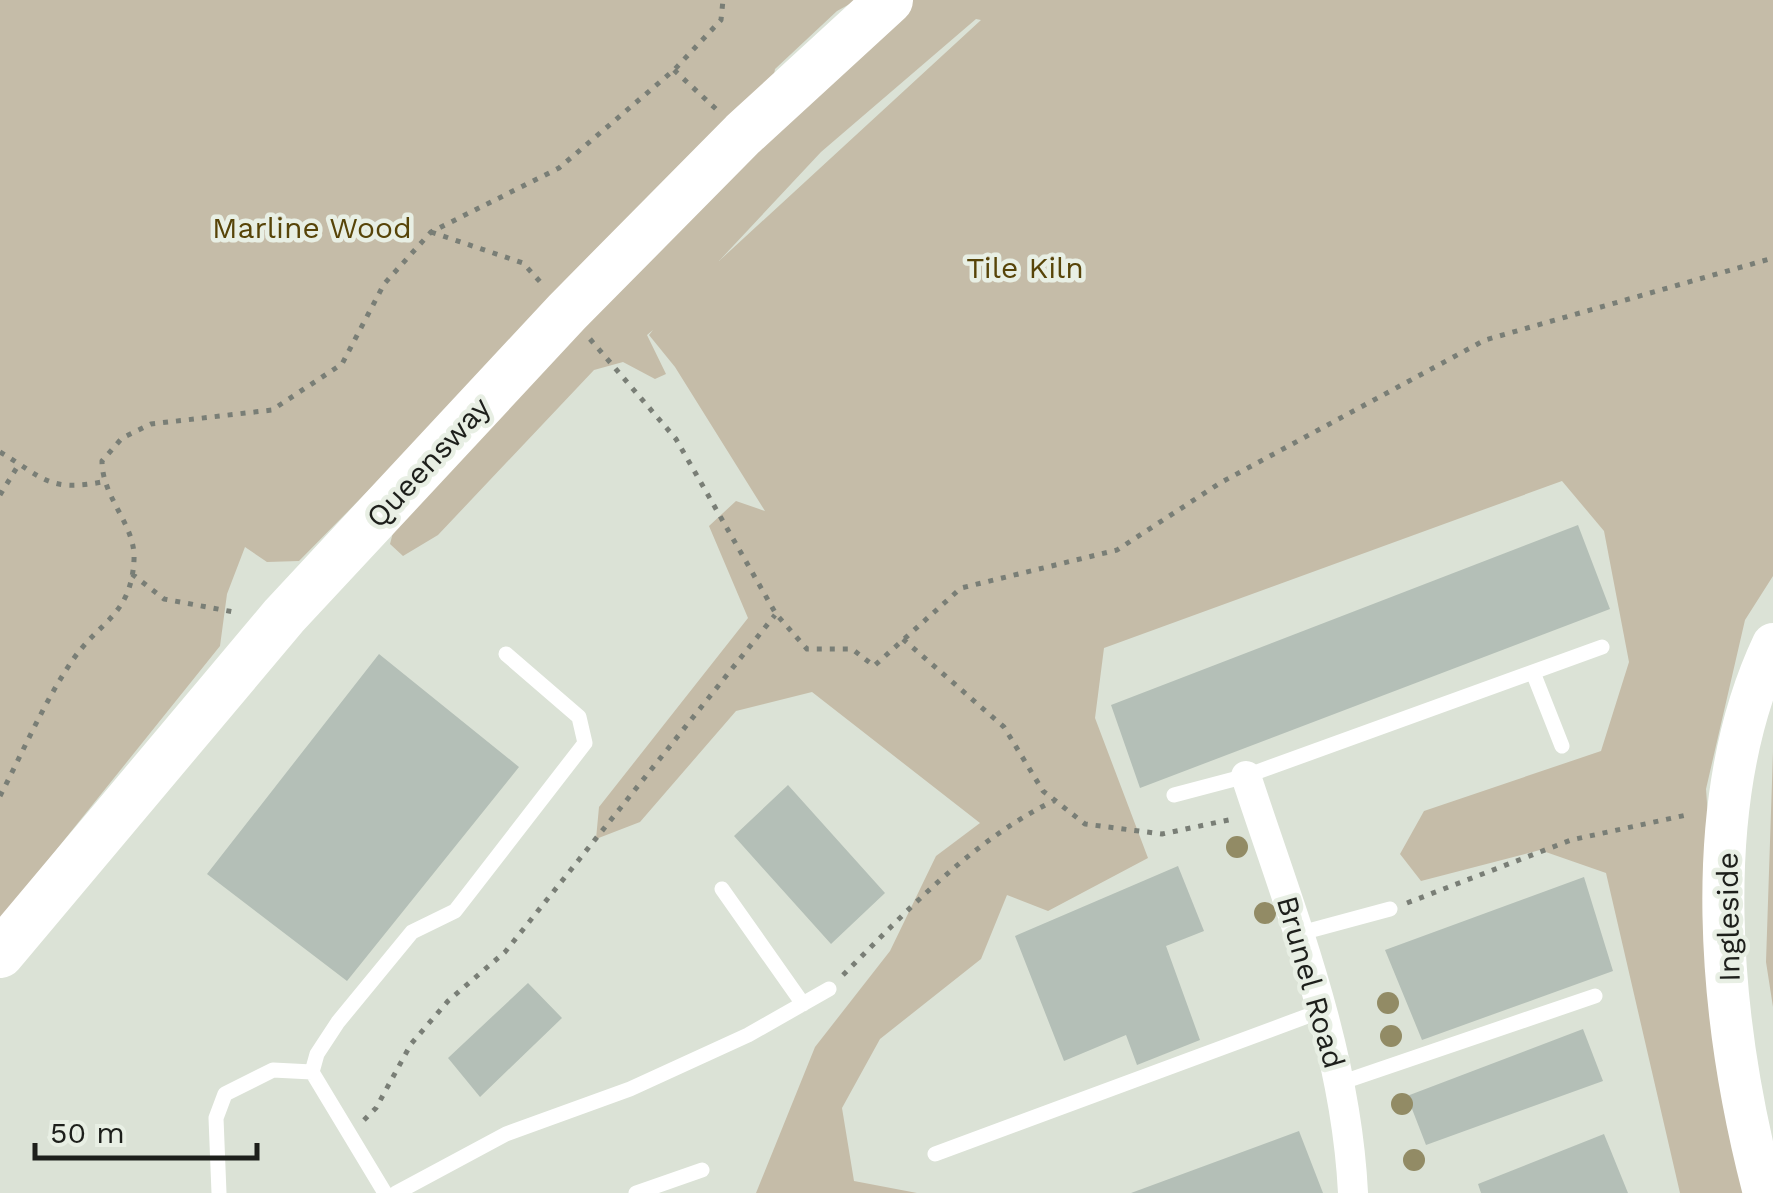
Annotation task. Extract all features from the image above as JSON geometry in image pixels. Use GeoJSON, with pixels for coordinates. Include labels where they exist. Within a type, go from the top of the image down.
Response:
{"type":"FeatureCollection","features":[{"type":"Feature","properties":{"kind":"main road","name":"Queensway"},"geometry":{"type":"LineString","coordinates":[[0,954],[284,616],[568,312],[744,134],[888,0]]}},
{"type":"Feature","properties":{"kind":"street","name":"Ingleside"},"geometry":{"type":"LineString","coordinates":[[1764,1193],[1732,1032],[1724,915],[1728,805],[1758,676],[1773,644]]}},
{"type":"Feature","properties":{"kind":"street","name":"Brunel Road"},"geometry":{"type":"LineString","coordinates":[[1246,776],[1301,933],[1340,1084],[1353,1193]]}},
{"type":"Feature","properties":{"kind":"lane"},"geometry":{"type":"LineString","coordinates":[[1174,795],[1246,776],[1534,675],[1602,647]]}},
{"type":"Feature","properties":{"kind":"lane"},"geometry":{"type":"LineString","coordinates":[[385,1193],[312,1072],[317,1054],[338,1022],[412,932],[455,911],[585,743],[579,716],[506,654]]}},
{"type":"Feature","properties":{"kind":"lane"},"geometry":{"type":"LineString","coordinates":[[1534,675],[1562,746]]}},
{"type":"Feature","properties":{"kind":"lane"},"geometry":{"type":"LineString","coordinates":[[722,889],[803,1004]]}},
{"type":"Feature","properties":{"kind":"lane"},"geometry":{"type":"LineString","coordinates":[[1301,933],[1390,909]]}},
{"type":"Feature","properties":{"kind":"lane"},"geometry":{"type":"LineString","coordinates":[[396,1193],[506,1134],[630,1089],[748,1035],[829,989]]}},
{"type":"Feature","properties":{"kind":"lane"},"geometry":{"type":"LineString","coordinates":[[1340,1084],[1595,996]]}},
{"type":"Feature","properties":{"kind":"lane"},"geometry":{"type":"LineString","coordinates":[[935,1154],[1321,1010]]}},
{"type":"Feature","properties":{"kind":"lane"},"geometry":{"type":"LineString","coordinates":[[219,1193],[216,1118],[225,1094],[274,1070],[312,1072]]}},
{"type":"Feature","properties":{"kind":"lane"},"geometry":{"type":"LineString","coordinates":[[636,1193],[702,1170]]}},
{"type":"Feature","properties":{"kind":"path"},"geometry":{"type":"LineString","coordinates":[[0,796],[72,660],[128,599],[135,556],[123,519],[102,482],[102,461],[122,438],[151,424],[272,410],[342,364],[384,284],[431,232],[559,168],[674,70],[721,20],[723,0]]}},
{"type":"Feature","properties":{"kind":"path"},"geometry":{"type":"LineString","coordinates":[[674,70],[744,134]]}},
{"type":"Feature","properties":{"kind":"path"},"geometry":{"type":"LineString","coordinates":[[431,232],[523,263],[676,439],[776,614],[807,649],[852,649],[874,666],[961,588],[1118,550],[1220,483],[1486,340],[1773,258]]}},
{"type":"Feature","properties":{"kind":"path"},"geometry":{"type":"LineString","coordinates":[[0,452],[40,482],[67,489],[102,482]]}},
{"type":"Feature","properties":{"kind":"path"},"geometry":{"type":"LineString","coordinates":[[0,495],[19,464]]}},
{"type":"Feature","properties":{"kind":"path"},"geometry":{"type":"LineString","coordinates":[[132,574],[164,599],[206,610],[284,616]]}},
{"type":"Feature","properties":{"kind":"path"},"geometry":{"type":"LineString","coordinates":[[348,1137],[376,1108],[411,1044],[448,1001],[505,952],[776,614]]}},
{"type":"Feature","properties":{"kind":"path"},"geometry":{"type":"LineString","coordinates":[[903,639],[1004,727],[1043,791],[1085,824],[1162,834],[1258,813]]}},
{"type":"Feature","properties":{"kind":"path"},"geometry":{"type":"LineString","coordinates":[[829,989],[950,868],[1012,821],[1055,800]]}},
{"type":"Feature","properties":{"kind":"path"},"geometry":{"type":"LineString","coordinates":[[1390,909],[1571,840],[1728,805]]}},
{"type":"Feature","properties":{"kind":"green space","name":"Marline Wood"},"geometry":{"type":"Polygon","coordinates":[[[0,0],[857,0],[837,11],[775,69],[773,80],[299,561],[267,562],[245,547],[227,594],[220,646],[0,920],[0,0]]]}},
{"type":"Feature","properties":{"kind":"green space","name":"Tile Kiln"},"geometry":{"type":"Polygon","coordinates":[[[913,0],[1773,0],[1773,576],[1745,620],[1706,789],[1729,1111],[1753,1193],[1680,1193],[1606,873],[1540,850],[1421,881],[1400,854],[1424,811],[1601,751],[1629,662],[1604,531],[1562,481],[1104,648],[1095,718],[1148,858],[1048,911],[1007,895],[981,959],[880,1039],[842,1108],[854,1181],[917,1193],[756,1193],[815,1047],[890,951],[936,856],[980,823],[812,692],[736,711],[640,822],[596,839],[599,807],[748,618],[709,526],[736,501],[765,511],[675,367],[649,335],[653,330],[647,335],[666,374],[655,379],[623,362],[594,370],[438,535],[403,556],[390,544],[396,521],[629,272],[913,0]],[[976,19],[821,152],[719,261],[981,20],[976,19]]]}},
{"type":"Feature","properties":{"kind":"green space"},"geometry":{"type":"Polygon","coordinates":[[[1773,752],[1773,1007],[1766,962],[1773,752]]]}},
{"type":"Feature","properties":{"kind":"building"},"geometry":{"type":"Polygon","coordinates":[[[1578,525],[1610,609],[1140,788],[1111,705],[1578,525]]]}},
{"type":"Feature","properties":{"kind":"building"},"geometry":{"type":"Polygon","coordinates":[[[379,654],[519,767],[347,981],[207,874],[379,654]]]}},
{"type":"Feature","properties":{"kind":"building"},"geometry":{"type":"Polygon","coordinates":[[[788,785],[885,893],[831,944],[734,836],[788,785]]]}},
{"type":"Feature","properties":{"kind":"building"},"geometry":{"type":"Polygon","coordinates":[[[1178,866],[1204,931],[1166,946],[1200,1040],[1137,1065],[1126,1035],[1064,1061],[1015,936],[1178,866]]]}},
{"type":"Feature","properties":{"kind":"building"},"geometry":{"type":"Polygon","coordinates":[[[1584,877],[1613,971],[1422,1040],[1385,950],[1584,877]]]}},
{"type":"Feature","properties":{"kind":"building"},"geometry":{"type":"Polygon","coordinates":[[[528,983],[562,1018],[480,1097],[448,1058],[528,983]]]}},
{"type":"Feature","properties":{"kind":"building"},"geometry":{"type":"Polygon","coordinates":[[[1583,1029],[1603,1081],[1426,1145],[1407,1096],[1583,1029]]]}},
{"type":"Feature","properties":{"kind":"building"},"geometry":{"type":"Polygon","coordinates":[[[1299,1131],[1323,1193],[1131,1193],[1299,1131]]]}},
{"type":"Feature","properties":{"kind":"building"},"geometry":{"type":"Polygon","coordinates":[[[1604,1134],[1628,1193],[1481,1193],[1478,1184],[1604,1134]]]}}]}
